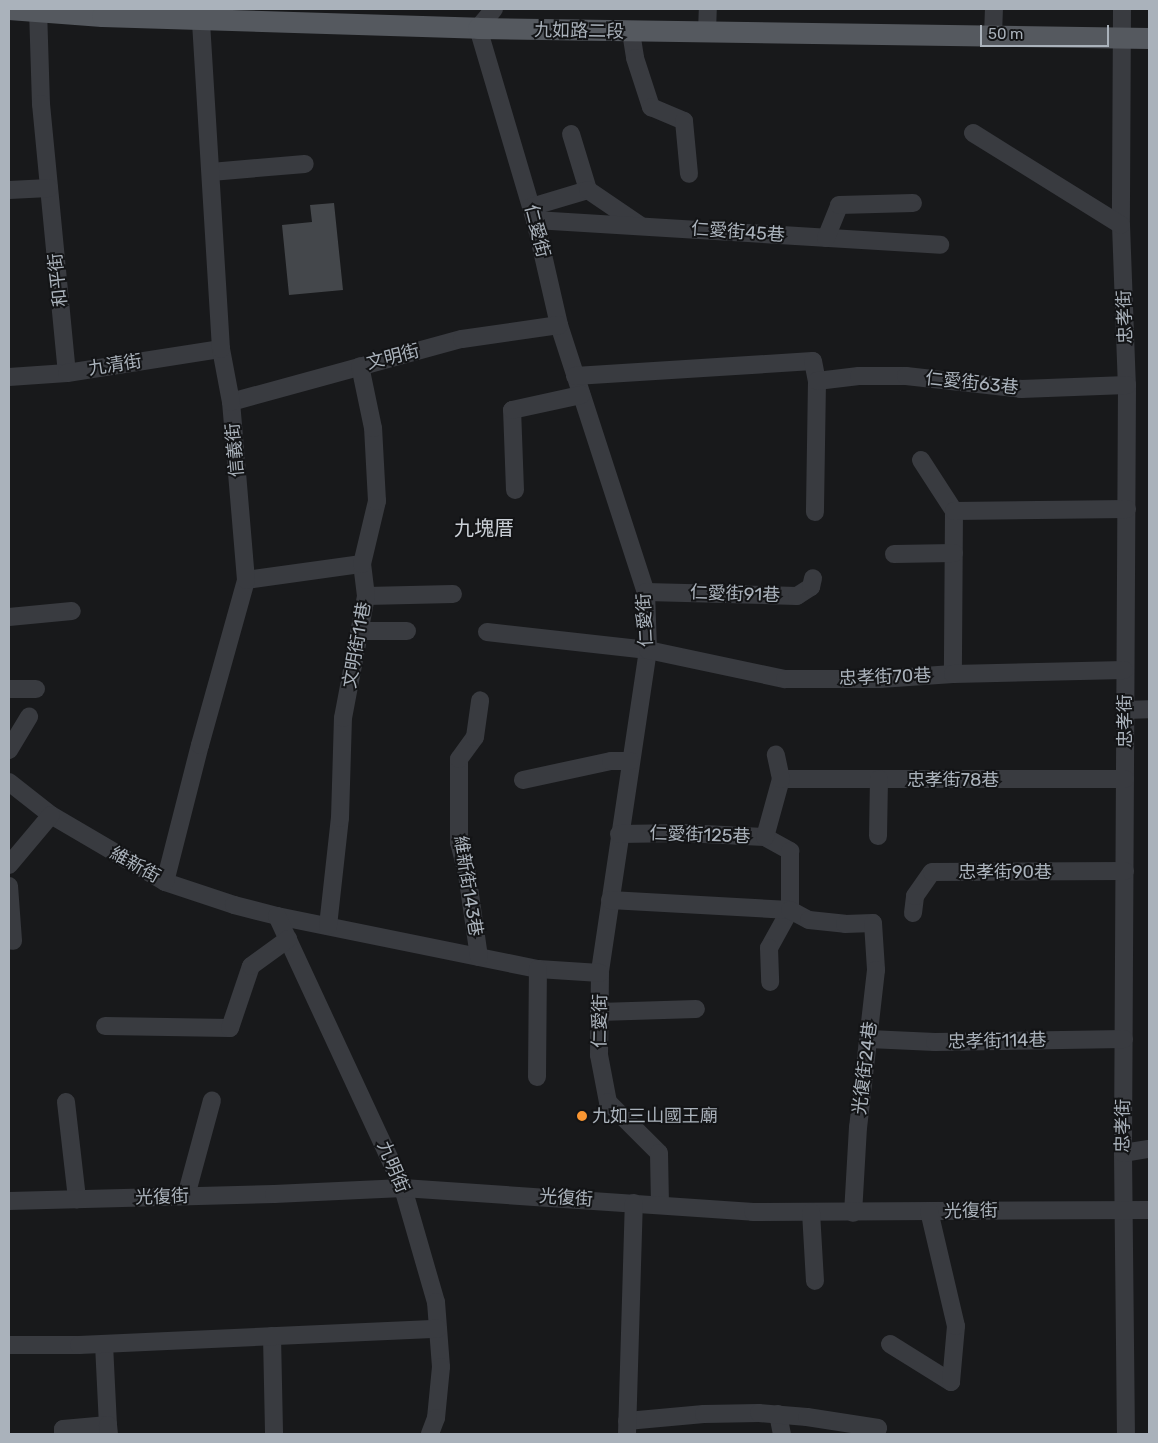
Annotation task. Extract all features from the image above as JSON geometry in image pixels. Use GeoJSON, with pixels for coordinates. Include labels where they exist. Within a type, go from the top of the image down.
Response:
{"type":"FeatureCollection","features":[{"type":"Feature","properties":{"kind":"main road","name":"九如路二段"},"geometry":{"type":"LineString","coordinates":[[9,9],[200,14],[478,28],[631,32],[1149,38]]}},
{"type":"Feature","properties":{"kind":"street"},"geometry":{"type":"LineString","coordinates":[[478,28],[494,9]]}},
{"type":"Feature","properties":{"kind":"street"},"geometry":{"type":"LineString","coordinates":[[707,32],[708,9]]}},
{"type":"Feature","properties":{"kind":"street"},"geometry":{"type":"LineString","coordinates":[[993,36],[994,9]]}},
{"type":"Feature","properties":{"kind":"street","name":"忠孝街"},"geometry":{"type":"LineString","coordinates":[[1122,9],[1121,225],[1127,385],[1124,670],[1123,1153],[1126,1434]]}},
{"type":"Feature","properties":{"kind":"street","name":"和平街"},"geometry":{"type":"LineString","coordinates":[[38,10],[41,104],[67,373]]}},
{"type":"Feature","properties":{"kind":"street","name":"信義街"},"geometry":{"type":"LineString","coordinates":[[165,882],[200,745],[246,580],[231,402],[221,349],[200,14]]}},
{"type":"Feature","properties":{"kind":"street","name":"仁愛街"},"geometry":{"type":"LineString","coordinates":[[478,28],[533,214],[558,325],[646,592],[648,650],[619,834],[600,973],[599,1054],[608,1102],[659,1152],[660,1205]]}},
{"type":"Feature","properties":{"kind":"street"},"geometry":{"type":"LineString","coordinates":[[631,32],[636,58],[651,107],[684,121],[689,174]]}},
{"type":"Feature","properties":{"kind":"street"},"geometry":{"type":"LineString","coordinates":[[571,134],[588,190],[642,226]]}},
{"type":"Feature","properties":{"kind":"street"},"geometry":{"type":"LineString","coordinates":[[973,134],[1121,225]]}},
{"type":"Feature","properties":{"kind":"street"},"geometry":{"type":"LineString","coordinates":[[211,172],[305,164]]}},
{"type":"Feature","properties":{"kind":"street"},"geometry":{"type":"LineString","coordinates":[[9,190],[49,188]]}},
{"type":"Feature","properties":{"kind":"street"},"geometry":{"type":"LineString","coordinates":[[533,214],[588,190]]}},
{"type":"Feature","properties":{"kind":"street"},"geometry":{"type":"LineString","coordinates":[[826,238],[839,205],[913,203]]}},
{"type":"Feature","properties":{"kind":"street","name":"仁愛街45巷"},"geometry":{"type":"LineString","coordinates":[[533,214],[642,226],[940,245]]}},
{"type":"Feature","properties":{"kind":"street","name":"文明街"},"geometry":{"type":"LineString","coordinates":[[231,402],[462,339],[558,325]]}},
{"type":"Feature","properties":{"kind":"street","name":"九清街"},"geometry":{"type":"LineString","coordinates":[[9,377],[67,373],[221,349]]}},
{"type":"Feature","properties":{"kind":"street"},"geometry":{"type":"LineString","coordinates":[[575,376],[813,361],[817,381],[814,512]]}},
{"type":"Feature","properties":{"kind":"street","name":"文明街11巷"},"geometry":{"type":"LineString","coordinates":[[328,926],[340,818],[343,718],[366,596],[362,564],[377,502],[372,428],[360,366]]}},
{"type":"Feature","properties":{"kind":"street","name":"仁愛街63巷"},"geometry":{"type":"LineString","coordinates":[[817,381],[859,376],[897,376],[1021,389],[1127,385]]}},
{"type":"Feature","properties":{"kind":"street"},"geometry":{"type":"LineString","coordinates":[[515,490],[512,410],[581,395]]}},
{"type":"Feature","properties":{"kind":"street"},"geometry":{"type":"LineString","coordinates":[[921,460],[954,511],[953,674]]}},
{"type":"Feature","properties":{"kind":"street"},"geometry":{"type":"LineString","coordinates":[[954,511],[1127,509]]}},
{"type":"Feature","properties":{"kind":"street"},"geometry":{"type":"LineString","coordinates":[[894,554],[954,552]]}},
{"type":"Feature","properties":{"kind":"street"},"geometry":{"type":"LineString","coordinates":[[246,580],[362,564]]}},
{"type":"Feature","properties":{"kind":"street","name":"仁愛街91巷"},"geometry":{"type":"LineString","coordinates":[[646,592],[797,596],[811,587],[813,578]]}},
{"type":"Feature","properties":{"kind":"street"},"geometry":{"type":"LineString","coordinates":[[366,596],[452,594]]}},
{"type":"Feature","properties":{"kind":"street"},"geometry":{"type":"LineString","coordinates":[[9,617],[72,611]]}},
{"type":"Feature","properties":{"kind":"street"},"geometry":{"type":"LineString","coordinates":[[360,631],[408,631]]}},
{"type":"Feature","properties":{"kind":"street","name":"忠孝街70巷"},"geometry":{"type":"LineString","coordinates":[[487,632],[648,650],[785,679],[880,679],[953,674],[1124,670]]}},
{"type":"Feature","properties":{"kind":"street"},"geometry":{"type":"LineString","coordinates":[[9,690],[36,689]]}},
{"type":"Feature","properties":{"kind":"street","name":"維新街143巷"},"geometry":{"type":"LineString","coordinates":[[479,957],[467,874],[459,843],[460,759],[475,737],[480,700]]}},
{"type":"Feature","properties":{"kind":"street"},"geometry":{"type":"LineString","coordinates":[[1125,710],[1149,709]]}},
{"type":"Feature","properties":{"kind":"street"},"geometry":{"type":"LineString","coordinates":[[9,750],[29,717]]}},
{"type":"Feature","properties":{"kind":"street"},"geometry":{"type":"LineString","coordinates":[[765,837],[781,778],[776,755]]}},
{"type":"Feature","properties":{"kind":"street"},"geometry":{"type":"LineString","coordinates":[[524,780],[611,761],[630,761]]}},
{"type":"Feature","properties":{"kind":"street","name":"忠孝街78巷"},"geometry":{"type":"LineString","coordinates":[[781,778],[1125,779]]}},
{"type":"Feature","properties":{"kind":"street"},"geometry":{"type":"LineString","coordinates":[[878,836],[879,779]]}},
{"type":"Feature","properties":{"kind":"street","name":"維新街"},"geometry":{"type":"LineString","coordinates":[[9,782],[51,816],[165,882],[234,905],[277,916],[538,969],[600,973]]}},
{"type":"Feature","properties":{"kind":"street"},"geometry":{"type":"LineString","coordinates":[[9,865],[51,816]]}},
{"type":"Feature","properties":{"kind":"street","name":"仁愛街125巷"},"geometry":{"type":"LineString","coordinates":[[619,834],[684,833],[765,837],[790,851],[790,910],[769,948],[770,982]]}},
{"type":"Feature","properties":{"kind":"street","name":"忠孝街90巷"},"geometry":{"type":"LineString","coordinates":[[913,913],[915,896],[932,872],[1125,872]]}},
{"type":"Feature","properties":{"kind":"street"},"geometry":{"type":"LineString","coordinates":[[9,886],[13,941]]}},
{"type":"Feature","properties":{"kind":"street"},"geometry":{"type":"LineString","coordinates":[[610,900],[790,910]]}},
{"type":"Feature","properties":{"kind":"street","name":"光復街24巷"},"geometry":{"type":"LineString","coordinates":[[790,910],[809,920],[845,924],[873,923],[876,970],[858,1127],[853,1213]]}},
{"type":"Feature","properties":{"kind":"street","name":"九明街"},"geometry":{"type":"LineString","coordinates":[[277,916],[403,1188],[436,1302],[441,1367],[436,1418],[430,1434]]}},
{"type":"Feature","properties":{"kind":"street"},"geometry":{"type":"LineString","coordinates":[[104,1026],[230,1028],[251,966],[288,939]]}},
{"type":"Feature","properties":{"kind":"street"},"geometry":{"type":"LineString","coordinates":[[537,1077],[538,969]]}},
{"type":"Feature","properties":{"kind":"street"},"geometry":{"type":"LineString","coordinates":[[600,1012],[696,1009]]}},
{"type":"Feature","properties":{"kind":"street","name":"忠孝街114巷"},"geometry":{"type":"LineString","coordinates":[[869,1039],[935,1042],[1124,1038]]}},
{"type":"Feature","properties":{"kind":"street"},"geometry":{"type":"LineString","coordinates":[[186,1196],[212,1100]]}},
{"type":"Feature","properties":{"kind":"street"},"geometry":{"type":"LineString","coordinates":[[66,1102],[77,1200]]}},
{"type":"Feature","properties":{"kind":"street"},"geometry":{"type":"LineString","coordinates":[[1123,1153],[1149,1149]]}},
{"type":"Feature","properties":{"kind":"street","name":"光復街"},"geometry":{"type":"LineString","coordinates":[[9,1201],[403,1188],[753,1212],[853,1213],[1149,1210]]}},
{"type":"Feature","properties":{"kind":"street"},"geometry":{"type":"LineString","coordinates":[[634,1203],[627,1428],[704,1414],[778,1414],[878,1428]]}},
{"type":"Feature","properties":{"kind":"street"},"geometry":{"type":"LineString","coordinates":[[890,1344],[951,1382],[956,1326],[929,1211]]}},
{"type":"Feature","properties":{"kind":"street"},"geometry":{"type":"LineString","coordinates":[[812,1212],[815,1281]]}},
{"type":"Feature","properties":{"kind":"street"},"geometry":{"type":"LineString","coordinates":[[9,1345],[79,1345],[438,1329]]}},
{"type":"Feature","properties":{"kind":"street"},"geometry":{"type":"LineString","coordinates":[[272,1336],[274,1434]]}},
{"type":"Feature","properties":{"kind":"street"},"geometry":{"type":"LineString","coordinates":[[63,1434],[63,1430],[109,1430],[104,1344]]}},
{"type":"Feature","properties":{"kind":"street"},"geometry":{"type":"LineString","coordinates":[[778,1414],[782,1434]]}},
{"type":"Feature","properties":{"kind":"building"},"geometry":{"type":"Polygon","coordinates":[[[334,203],[343,290],[289,295],[282,225],[312,222],[310,205],[334,203]]]}},
{"type":"Feature","properties":{"kind":"place","name":"九如三山國王廟"},"geometry":{"type":"Point","coordinates":[582,1116]}},
{"type":"Feature","properties":{"kind":"district","name":"九塊厝"},"geometry":{"type":"Point","coordinates":[484,528]}}]}
